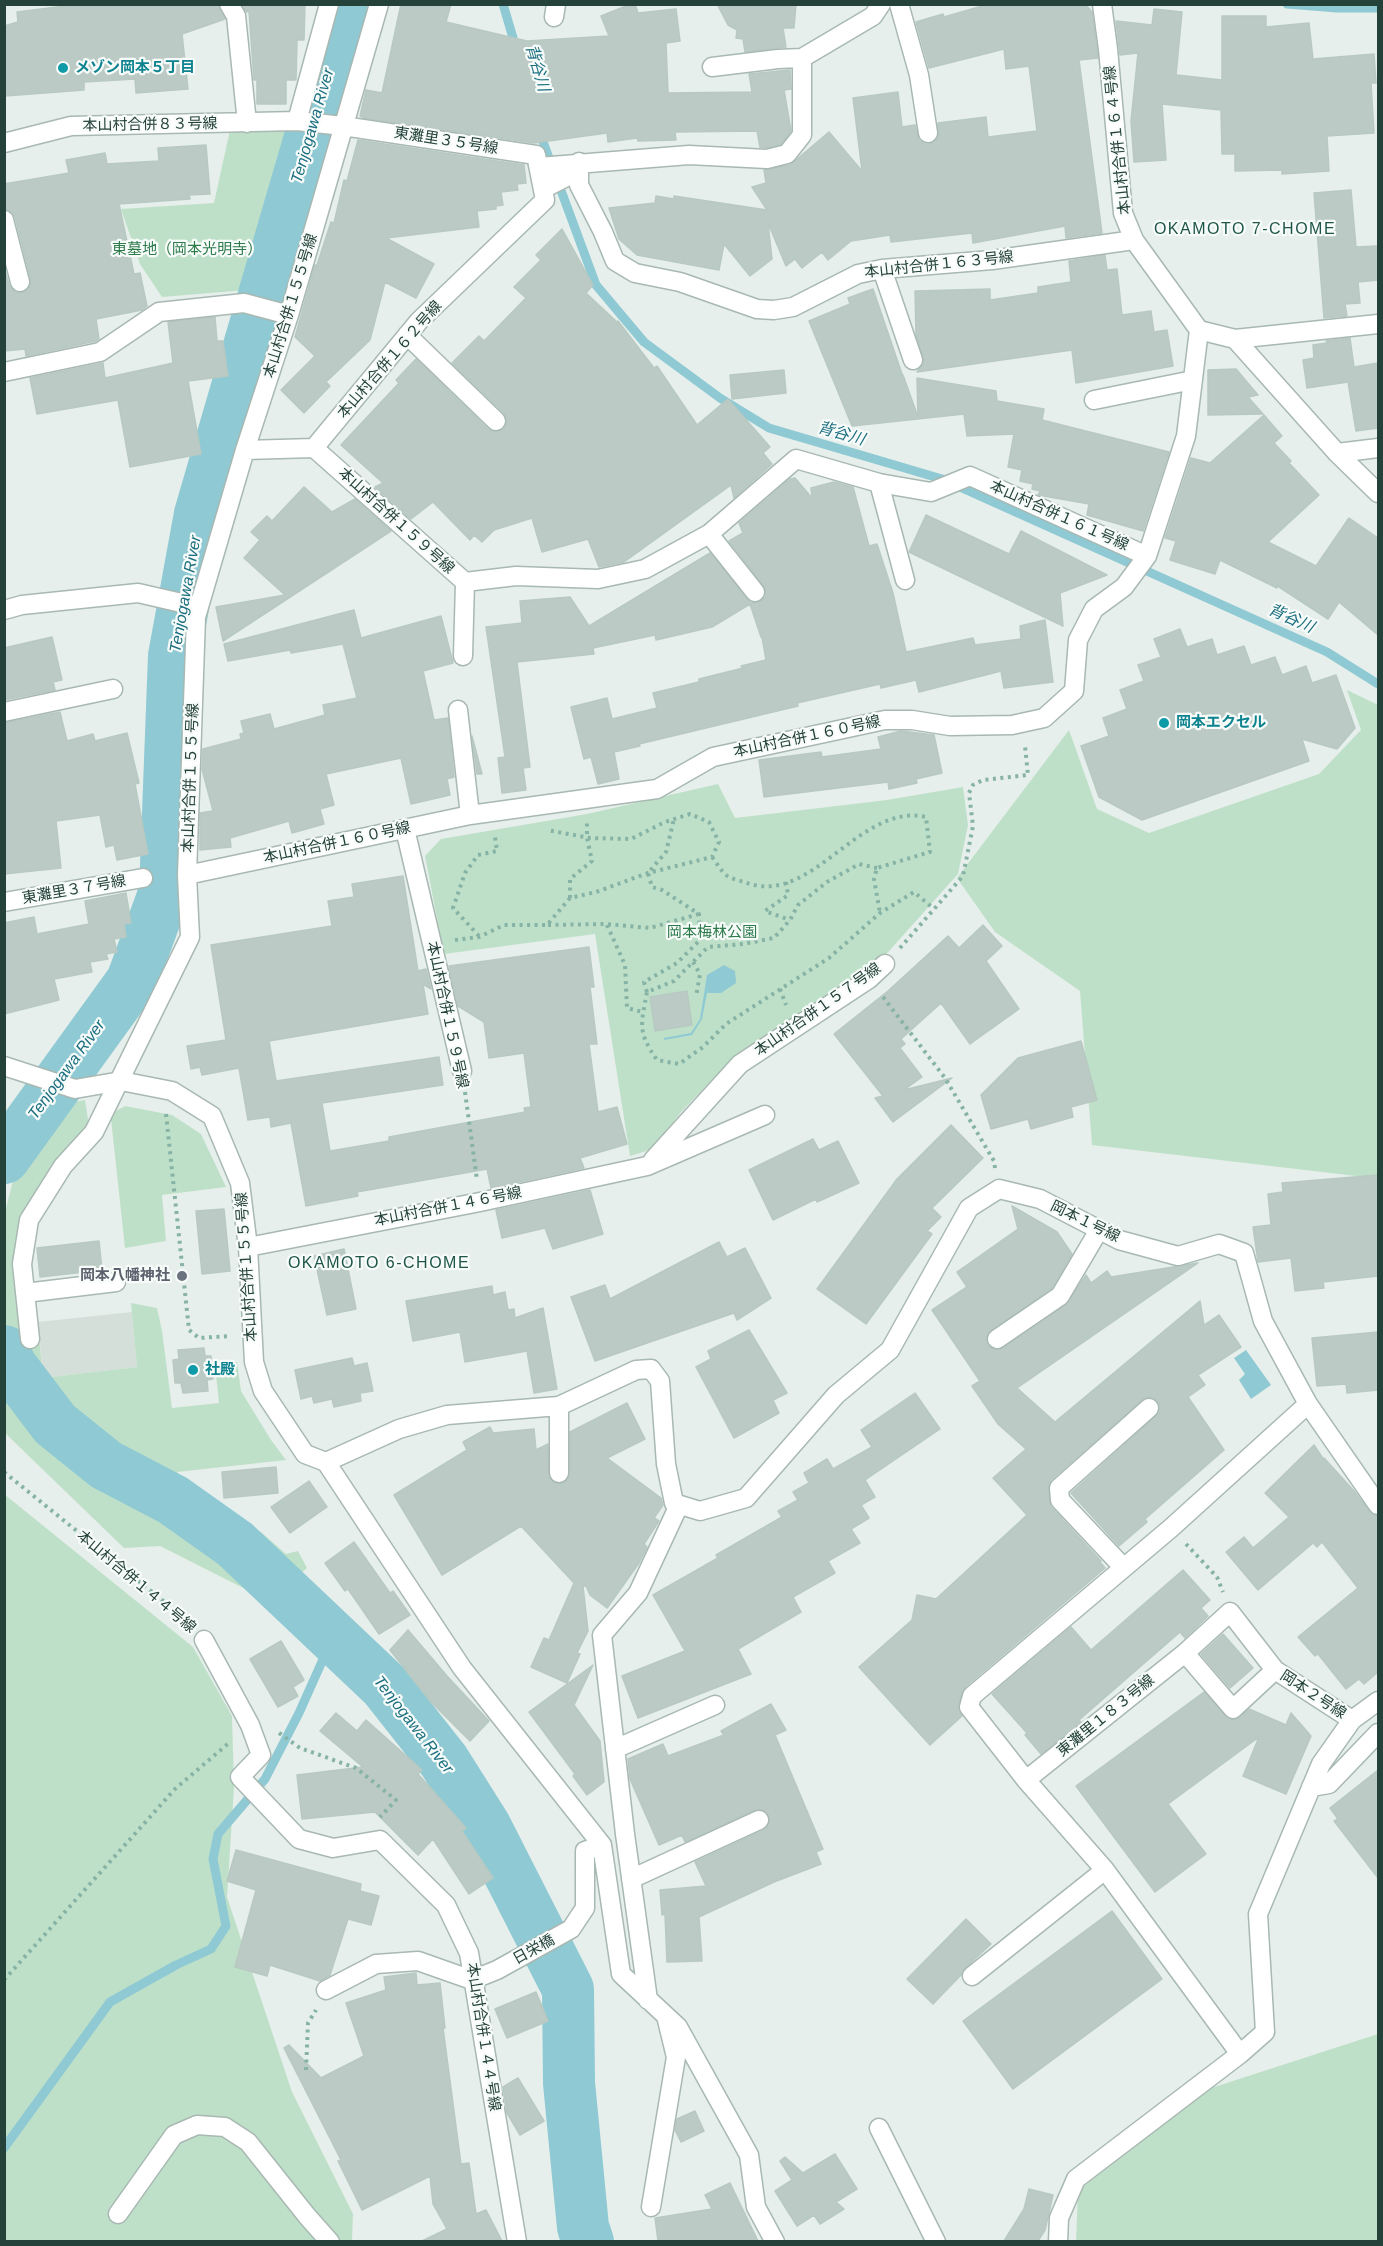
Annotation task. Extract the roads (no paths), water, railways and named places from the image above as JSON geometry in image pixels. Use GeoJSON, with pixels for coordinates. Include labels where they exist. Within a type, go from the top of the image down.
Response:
{"type":"FeatureCollection","features":[{"type":"Feature","properties":{"kind":"street"},"geometry":{"type":"LineString","coordinates":[[229,4],[236,16],[247,123]]}},
{"type":"Feature","properties":{"kind":"street"},"geometry":{"type":"LineString","coordinates":[[299,115],[329,4]]}},
{"type":"Feature","properties":{"kind":"street","name":"本山村合併１５５号線"},"geometry":{"type":"LineString","coordinates":[[326,1462],[304,1454],[263,1391],[254,1362],[248,1246],[240,1183],[212,1116],[172,1091],[121,1081],[190,937],[188,875],[195,607],[290,315],[379,4]]}},
{"type":"Feature","properties":{"kind":"street"},"geometry":{"type":"LineString","coordinates":[[712,67],[802,58],[873,16],[881,4]]}},
{"type":"Feature","properties":{"kind":"street"},"geometry":{"type":"LineString","coordinates":[[899,4],[919,75],[927,133]]}},
{"type":"Feature","properties":{"kind":"street","name":"本山村合併１６４号線"},"geometry":{"type":"LineString","coordinates":[[1102,4],[1123,213],[1134,240],[1199,330]]}},
{"type":"Feature","properties":{"kind":"street"},"geometry":{"type":"LineString","coordinates":[[579,167],[543,189],[539,167],[579,167],[689,154],[767,159],[787,154],[802,135],[802,58]]}},
{"type":"Feature","properties":{"kind":"street","name":"本山村合併８３号線"},"geometry":{"type":"LineString","coordinates":[[4,143],[71,126],[247,123],[299,115],[343,126]]}},
{"type":"Feature","properties":{"kind":"street","name":"東灘里３５号線"},"geometry":{"type":"LineString","coordinates":[[343,126],[536,155],[539,167]]}},
{"type":"Feature","properties":{"kind":"street","name":"本山村合併１６３号線"},"geometry":{"type":"LineString","coordinates":[[579,167],[579,185],[615,261],[635,273],[680,282],[757,309],[774,310],[793,307],[858,274],[882,269],[992,260],[1134,240]]}},
{"type":"Feature","properties":{"kind":"street","name":"本山村合併１６２号線"},"geometry":{"type":"LineString","coordinates":[[314,448],[419,321],[545,200],[543,189]]}},
{"type":"Feature","properties":{"kind":"street"},"geometry":{"type":"LineString","coordinates":[[4,220],[20,282]]}},
{"type":"Feature","properties":{"kind":"street"},"geometry":{"type":"LineString","coordinates":[[882,269],[913,360]]}},
{"type":"Feature","properties":{"kind":"street"},"geometry":{"type":"LineString","coordinates":[[4,372],[100,352],[159,312],[244,303],[290,315]]}},
{"type":"Feature","properties":{"kind":"street"},"geometry":{"type":"LineString","coordinates":[[1199,330],[1235,339],[1378,324]]}},
{"type":"Feature","properties":{"kind":"street","name":"本山村合併１６０号線"},"geometry":{"type":"LineString","coordinates":[[188,875],[470,815],[657,789],[713,757],[885,720],[912,720],[950,726],[1012,725],[1044,718],[1074,692],[1078,640],[1094,609],[1124,587],[1147,556],[1186,436],[1199,330]]}},
{"type":"Feature","properties":{"kind":"street"},"geometry":{"type":"LineString","coordinates":[[407,335],[496,421]]}},
{"type":"Feature","properties":{"kind":"street"},"geometry":{"type":"LineString","coordinates":[[1235,339],[1336,453],[1378,493]]}},
{"type":"Feature","properties":{"kind":"street"},"geometry":{"type":"LineString","coordinates":[[1094,400],[1193,380]]}},
{"type":"Feature","properties":{"kind":"street"},"geometry":{"type":"LineString","coordinates":[[245,450],[314,448]]}},
{"type":"Feature","properties":{"kind":"street","name":"本山村合併１５９号線"},"geometry":{"type":"LineString","coordinates":[[314,448],[465,582],[463,656]]}},
{"type":"Feature","properties":{"kind":"street"},"geometry":{"type":"LineString","coordinates":[[1336,453],[1378,448]]}},
{"type":"Feature","properties":{"kind":"street"},"geometry":{"type":"LineString","coordinates":[[465,582],[516,576],[598,579],[645,569],[709,534],[796,459],[879,483],[905,580]]}},
{"type":"Feature","properties":{"kind":"street","name":"本山村合併１６１号線"},"geometry":{"type":"LineString","coordinates":[[879,483],[931,492],[970,476],[1147,556]]}},
{"type":"Feature","properties":{"kind":"street"},"geometry":{"type":"LineString","coordinates":[[709,534],[755,592]]}},
{"type":"Feature","properties":{"kind":"street"},"geometry":{"type":"LineString","coordinates":[[4,610],[22,605],[138,593],[195,607]]}},
{"type":"Feature","properties":{"kind":"street"},"geometry":{"type":"LineString","coordinates":[[4,712],[113,689]]}},
{"type":"Feature","properties":{"kind":"street"},"geometry":{"type":"LineString","coordinates":[[458,710],[470,815]]}},
{"type":"Feature","properties":{"kind":"street","name":"本山村合併１５９号線"},"geometry":{"type":"LineString","coordinates":[[405,829],[462,1071]]}},
{"type":"Feature","properties":{"kind":"street","name":"東灘里３７号線"},"geometry":{"type":"LineString","coordinates":[[4,902],[142,878]]}},
{"type":"Feature","properties":{"kind":"street","name":"本山村合併１５７号線"},"geometry":{"type":"LineString","coordinates":[[647,1166],[740,1064],[869,979],[885,964]]}},
{"type":"Feature","properties":{"kind":"street"},"geometry":{"type":"LineString","coordinates":[[4,1066],[75,1089],[121,1081]]}},
{"type":"Feature","properties":{"kind":"street"},"geometry":{"type":"LineString","coordinates":[[30,1339],[21,1264],[29,1220],[63,1166],[94,1132],[121,1081]]}},
{"type":"Feature","properties":{"kind":"street","name":"本山村合併１４６号線"},"geometry":{"type":"LineString","coordinates":[[248,1246],[480,1202],[647,1166],[765,1115]]}},
{"type":"Feature","properties":{"kind":"street","name":"岡本１号線"},"geometry":{"type":"LineString","coordinates":[[679,1505],[700,1511],[746,1498],[836,1395],[890,1350],[969,1208],[999,1189],[1040,1199],[1119,1240],[1178,1256],[1219,1244],[1244,1253],[1263,1321],[1308,1404]]}},
{"type":"Feature","properties":{"kind":"street"},"geometry":{"type":"LineString","coordinates":[[997,1339],[1060,1296],[1099,1230]]}},
{"type":"Feature","properties":{"kind":"street"},"geometry":{"type":"LineString","coordinates":[[25,1293],[116,1282]]}},
{"type":"Feature","properties":{"kind":"street"},"geometry":{"type":"LineString","coordinates":[[648,2000],[602,1635],[638,1593],[679,1505],[674,1503],[666,1464],[660,1381],[651,1369],[636,1370],[559,1406],[447,1415],[399,1429],[326,1462],[462,1668],[602,1845],[621,1974],[648,2000],[667,2018],[678,2027],[749,2155],[756,2207],[775,2241]]}},
{"type":"Feature","properties":{"kind":"street"},"geometry":{"type":"LineString","coordinates":[[1240,2054],[1105,1870],[1026,1780],[969,1707],[970,1701],[972,1696],[1171,1528],[1308,1404],[1378,1505]]}},
{"type":"Feature","properties":{"kind":"street"},"geometry":{"type":"LineString","coordinates":[[559,1406],[559,1473]]}},
{"type":"Feature","properties":{"kind":"street"},"geometry":{"type":"LineString","coordinates":[[1123,1567],[1060,1500],[1059,1488],[1149,1408]]}},
{"type":"Feature","properties":{"kind":"street","name":"東灘里１８３号線"},"geometry":{"type":"LineString","coordinates":[[1026,1780],[1185,1653],[1230,1612]]}},
{"type":"Feature","properties":{"kind":"street","name":"岡本２号線"},"geometry":{"type":"LineString","coordinates":[[1230,1612],[1275,1670],[1353,1720],[1378,1701]]}},
{"type":"Feature","properties":{"kind":"street","name":"本山村合併１４４号線"},"geometry":{"type":"LineString","coordinates":[[204,1640],[250,1725],[261,1755],[240,1777],[299,1839],[333,1848],[380,1840],[446,1905],[469,1953],[518,2241]]}},
{"type":"Feature","properties":{"kind":"street"},"geometry":{"type":"LineString","coordinates":[[1185,1653],[1233,1709],[1275,1670]]}},
{"type":"Feature","properties":{"kind":"street"},"geometry":{"type":"LineString","coordinates":[[615,1749],[715,1705]]}},
{"type":"Feature","properties":{"kind":"street"},"geometry":{"type":"LineString","coordinates":[[1058,2241],[1059,2218],[1076,2179],[1240,2054],[1265,2032],[1258,1914],[1321,1764],[1353,1720]]}},
{"type":"Feature","properties":{"kind":"street"},"geometry":{"type":"LineString","coordinates":[[1311,1787],[1329,1784],[1378,1732]]}},
{"type":"Feature","properties":{"kind":"street"},"geometry":{"type":"LineString","coordinates":[[631,1879],[759,1820]]}},
{"type":"Feature","properties":{"kind":"street","name":"日栄橋"},"geometry":{"type":"LineString","coordinates":[[472,1980],[497,1970],[571,1929],[585,1908],[585,1851],[602,1845]]}},
{"type":"Feature","properties":{"kind":"street"},"geometry":{"type":"LineString","coordinates":[[972,1976],[1105,1870]]}},
{"type":"Feature","properties":{"kind":"street"},"geometry":{"type":"LineString","coordinates":[[326,1990],[376,1964],[418,1961],[472,1980]]}},
{"type":"Feature","properties":{"kind":"street"},"geometry":{"type":"LineString","coordinates":[[651,2207],[676,2057],[667,2018]]}},
{"type":"Feature","properties":{"kind":"street"},"geometry":{"type":"LineString","coordinates":[[118,2214],[174,2135],[197,2125],[225,2127],[248,2142],[330,2241]]}},
{"type":"Feature","properties":{"kind":"street"},"geometry":{"type":"LineString","coordinates":[[879,2128],[936,2241]]}},
{"type":"Feature","properties":{"kind":"water"},"geometry":{"type":"Polygon","coordinates":[[[724,965],[735,971],[736,983],[721,993],[707,993],[702,1019],[692,1035],[664,1040],[664,1038],[691,1033],[700,1019],[707,975],[724,965]]]}},
{"type":"Feature","properties":{"kind":"water"},"geometry":{"type":"Polygon","coordinates":[[[1246,1350],[1271,1385],[1251,1399],[1239,1380],[1245,1374],[1234,1358],[1246,1350]]]}},
{"type":"Feature","properties":{"kind":"waterway","name":"Tenjogawa River"},"geometry":{"type":"LineString","coordinates":[[4,1158],[132,981],[165,891],[174,656],[200,514],[349,4]]}},
{"type":"Feature","properties":{"kind":"waterway","name":"背谷川"},"geometry":{"type":"LineString","coordinates":[[503,4],[516,48]]}},
{"type":"Feature","properties":{"kind":"waterway"},"geometry":{"type":"LineString","coordinates":[[1287,4],[1337,8],[1378,8]]}},
{"type":"Feature","properties":{"kind":"waterway","name":"背谷川"},"geometry":{"type":"LineString","coordinates":[[539,131],[596,285],[644,342],[720,398],[769,428],[942,479],[1327,652],[1378,684]]}},
{"type":"Feature","properties":{"kind":"waterway","name":"Tenjogawa River"},"geometry":{"type":"LineString","coordinates":[[4,1351],[11,1366],[55,1424],[106,1465],[173,1500],[235,1544],[384,1685],[444,1761],[485,1826],[568,1989],[569,2083],[583,2227],[588,2242]]}},
{"type":"Feature","properties":{"kind":"waterway"},"geometry":{"type":"LineString","coordinates":[[4,2148],[110,2002],[176,1965],[211,1949],[226,1926],[213,1859],[218,1834],[265,1779],[299,1713],[333,1637]]}},
{"type":"Feature","properties":{"kind":"place","name":"メゾン岡本５丁目"},"geometry":{"type":"Point","coordinates":[63,68]}},
{"type":"Feature","properties":{"kind":"place","name":"岡本エクセル"},"geometry":{"type":"Point","coordinates":[1164,723]}},
{"type":"Feature","properties":{"kind":"place","name":"岡本八幡神社"},"geometry":{"type":"Point","coordinates":[182,1276]}},
{"type":"Feature","properties":{"kind":"place","name":"社殿"},"geometry":{"type":"Point","coordinates":[193,1370]}},
{"type":"Feature","properties":{"kind":"district","name":"OKAMOTO 7-CHOME"},"geometry":{"type":"Point","coordinates":[1245,230]}},
{"type":"Feature","properties":{"kind":"district","name":"OKAMOTO 6-CHOME"},"geometry":{"type":"Point","coordinates":[379,1264]}},
{"type":"Feature","properties":{"kind":"park label","name":"東墓地（岡本光明寺）"},"geometry":{"type":"Point","coordinates":[187,250]}},
{"type":"Feature","properties":{"kind":"park label","name":"岡本梅林公園"},"geometry":{"type":"Point","coordinates":[712,933]}}]}
